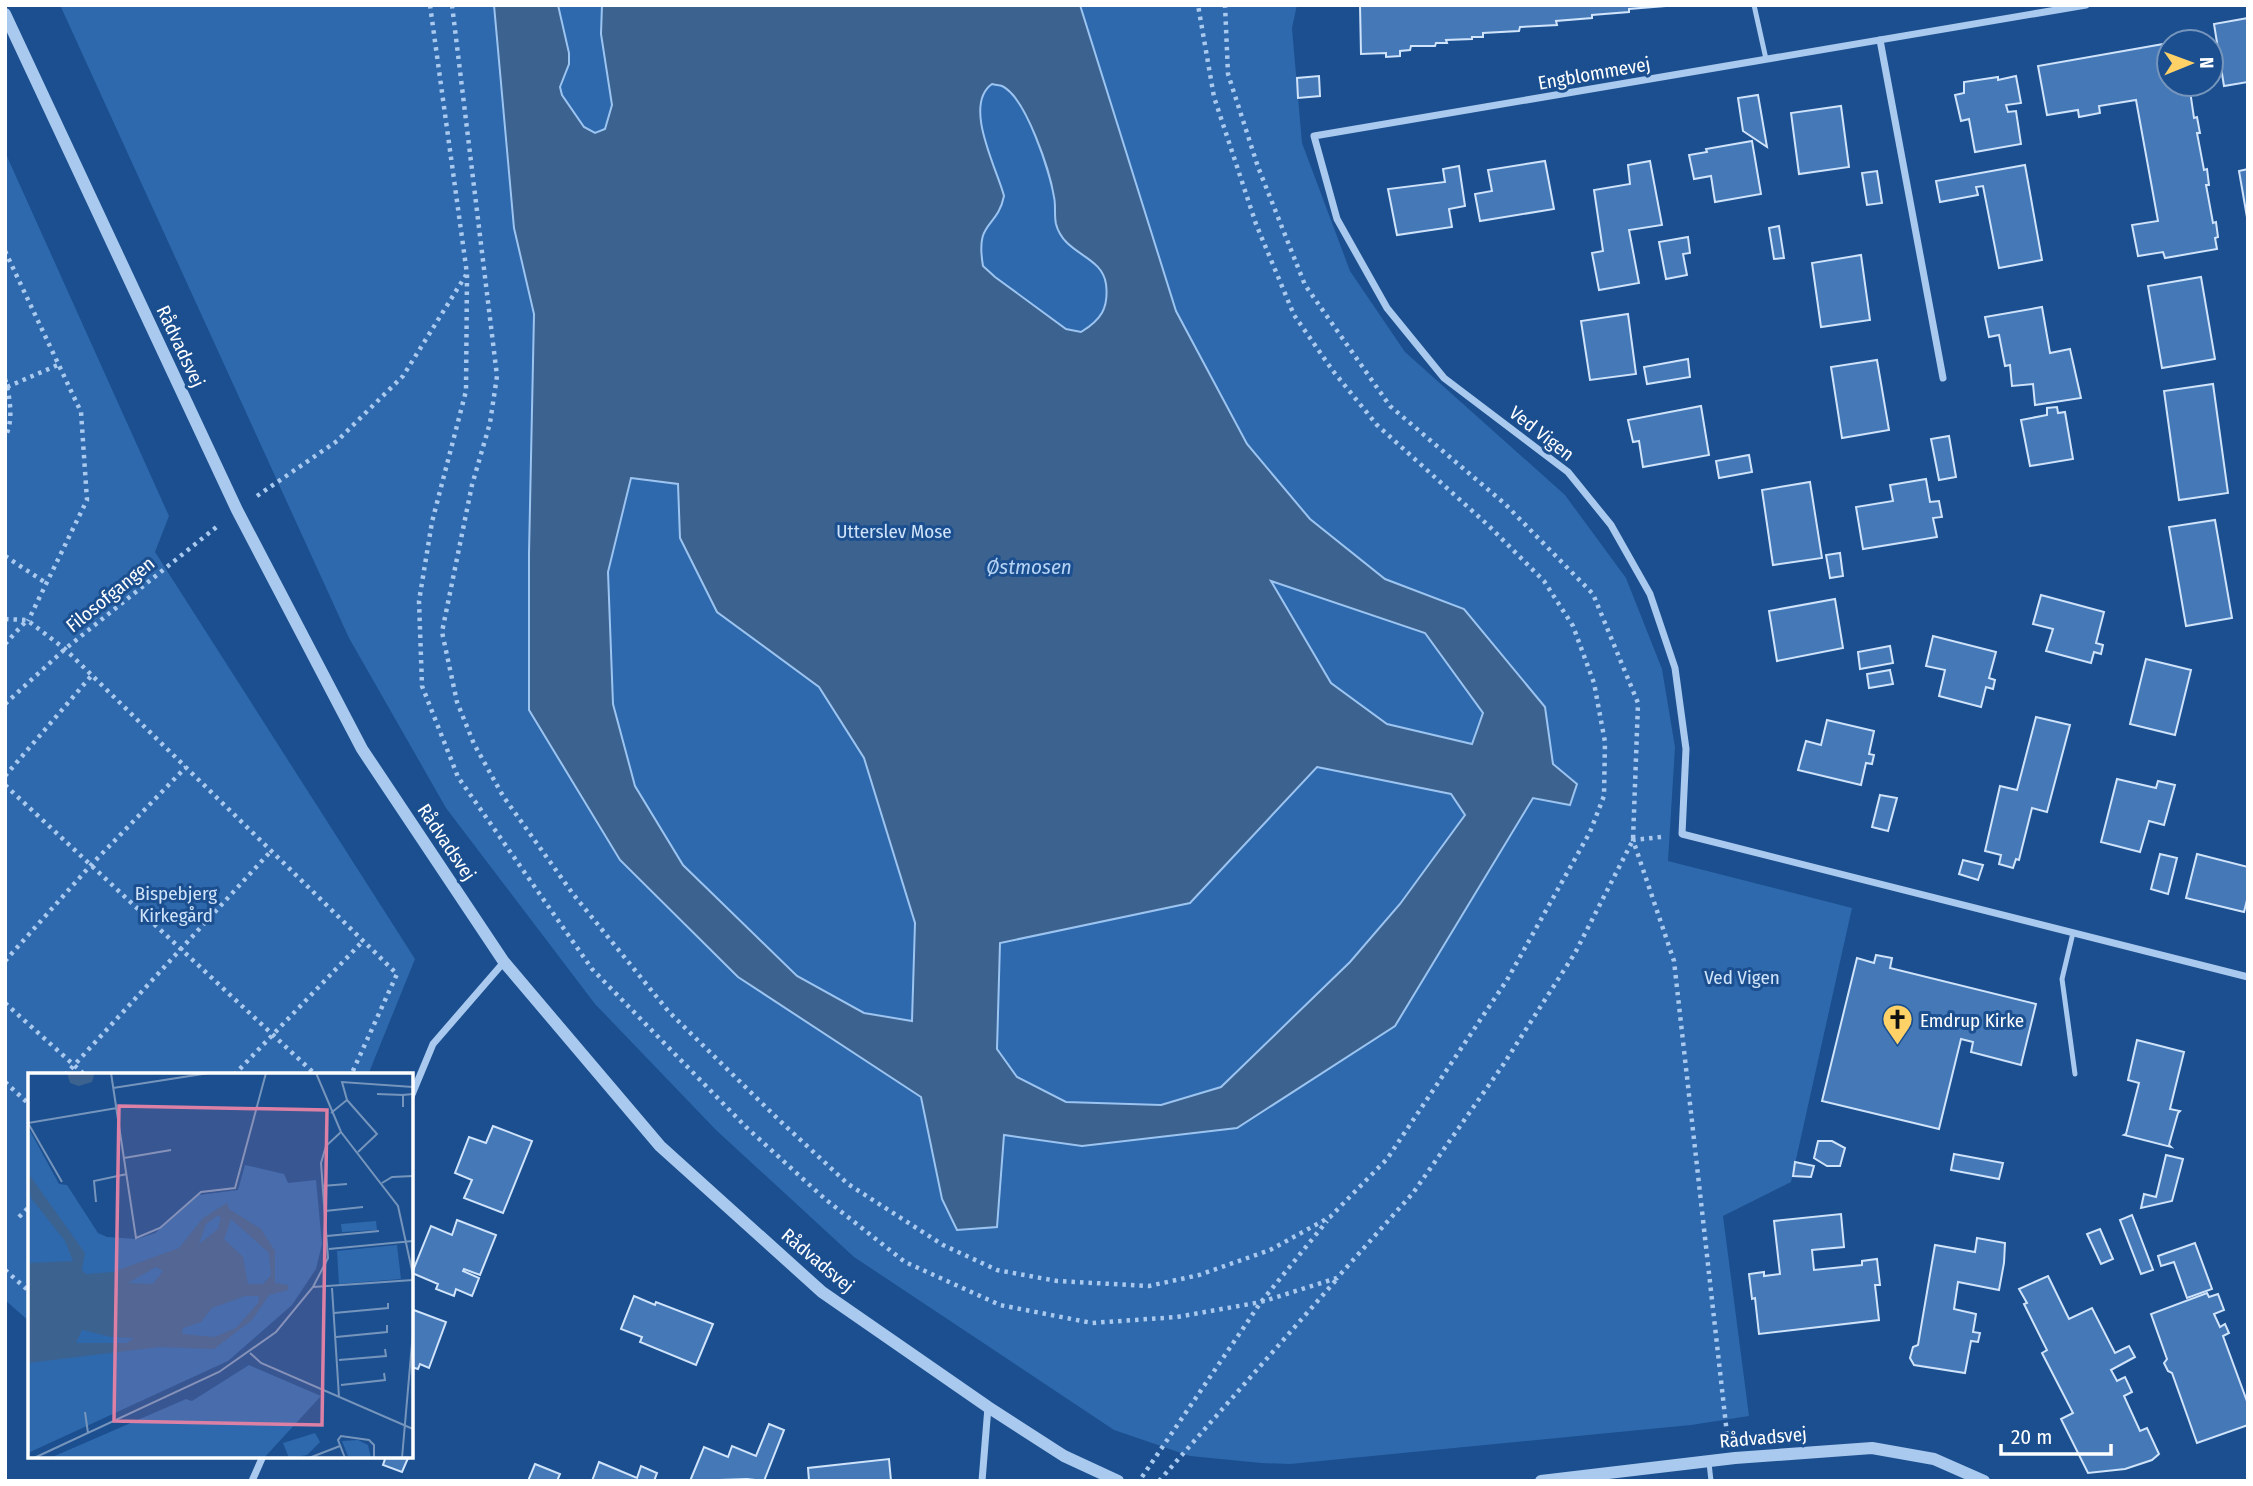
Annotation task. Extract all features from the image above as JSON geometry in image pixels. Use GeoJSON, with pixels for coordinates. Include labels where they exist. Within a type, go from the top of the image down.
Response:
{"type":"FeatureCollection","features":[{"type":"Feature","properties":{"kind":"street","name":"Engblommevej"},"geometry":{"type":"LineString","coordinates":[[1314,136],[2086,5]]}},
{"type":"Feature","properties":{"kind":"street","name":"Rådvadsvej"},"geometry":{"type":"LineString","coordinates":[[5,14],[237,510],[362,749],[504,961],[660,1146],[822,1292],[988,1407],[1074,1461],[1118,1481]]}},
{"type":"Feature","properties":{"kind":"street"},"geometry":{"type":"LineString","coordinates":[[1880,40],[1943,378]]}},
{"type":"Feature","properties":{"kind":"street","name":"Ved Vigen"},"geometry":{"type":"LineString","coordinates":[[1314,136],[1337,219],[1387,308],[1444,378],[1568,472],[1611,525],[1650,594],[1675,668],[1686,749],[1682,834],[2248,977]]}},
{"type":"Feature","properties":{"kind":"street"},"geometry":{"type":"LineString","coordinates":[[413,1092],[433,1044],[504,961]]}},
{"type":"Feature","properties":{"kind":"street"},"geometry":{"type":"LineString","coordinates":[[982,1481],[988,1407]]}},
{"type":"Feature","properties":{"kind":"street","name":"Rådvadsvej"},"geometry":{"type":"LineString","coordinates":[[1541,1481],[1735,1458],[1872,1448],[1934,1459],[1984,1481]]}},
{"type":"Feature","properties":{"kind":"street"},"geometry":{"type":"LineString","coordinates":[[253,1481],[262,1458]]}},
{"type":"Feature","properties":{"kind":"lane"},"geometry":{"type":"LineString","coordinates":[[1754,5],[1766,60]]}},
{"type":"Feature","properties":{"kind":"lane"},"geometry":{"type":"LineString","coordinates":[[2074,933],[2062,979],[2075,1074]]}},
{"type":"Feature","properties":{"kind":"lane"},"geometry":{"type":"LineString","coordinates":[[1709,1461],[1711,1481]]}},
{"type":"Feature","properties":{"kind":"path"},"geometry":{"type":"LineString","coordinates":[[430,5],[467,274],[466,391],[432,522],[419,601],[422,686],[458,777],[592,969],[746,1127],[825,1199],[905,1262],[1000,1305],[1092,1323],[1177,1317],[1261,1303],[1337,1278]]}},
{"type":"Feature","properties":{"kind":"path"},"geometry":{"type":"LineString","coordinates":[[452,5],[497,376],[490,424],[472,485],[442,632],[457,702],[474,744],[503,796],[573,894],[669,1012],[848,1184],[943,1245],[997,1270],[1056,1282],[1149,1286],[1199,1275],[1270,1250],[1330,1217]]}},
{"type":"Feature","properties":{"kind":"path"},"geometry":{"type":"LineString","coordinates":[[1139,1481],[1261,1303],[1330,1217],[1387,1159],[1507,980],[1590,832],[1604,796],[1605,742],[1594,683],[1573,626],[1544,581],[1489,526],[1377,425],[1333,371],[1294,315],[1256,225],[1214,97],[1198,5]]}},
{"type":"Feature","properties":{"kind":"path"},"geometry":{"type":"LineString","coordinates":[[1225,5],[1228,74],[1258,167],[1305,285],[1390,406],[1505,504],[1593,594],[1638,702],[1633,840],[1674,961],[1727,1433],[1735,1458]]}},
{"type":"Feature","properties":{"kind":"path"},"geometry":{"type":"LineString","coordinates":[[5,251],[81,412],[87,500],[28,621],[5,644]]}},
{"type":"Feature","properties":{"kind":"path","name":"Filosofgangen"},"geometry":{"type":"LineString","coordinates":[[5,704],[65,649],[237,510],[337,441],[403,376],[467,274]]}},
{"type":"Feature","properties":{"kind":"path"},"geometry":{"type":"LineString","coordinates":[[8,387],[58,365]]}},
{"type":"Feature","properties":{"kind":"path"},"geometry":{"type":"LineString","coordinates":[[5,379],[8,387],[10,429],[5,438]]}},
{"type":"Feature","properties":{"kind":"path"},"geometry":{"type":"LineString","coordinates":[[5,556],[46,583]]}},
{"type":"Feature","properties":{"kind":"path"},"geometry":{"type":"LineString","coordinates":[[5,619],[28,621],[65,649],[397,974],[352,1073]]}},
{"type":"Feature","properties":{"kind":"path"},"geometry":{"type":"LineString","coordinates":[[5,776],[92,676]]}},
{"type":"Feature","properties":{"kind":"path"},"geometry":{"type":"LineString","coordinates":[[5,961],[91,865],[186,767]]}},
{"type":"Feature","properties":{"kind":"path"},"geometry":{"type":"LineString","coordinates":[[5,785],[314,1073]]}},
{"type":"Feature","properties":{"kind":"path"},"geometry":{"type":"LineString","coordinates":[[1159,1481],[1413,1193],[1503,1065],[1575,953],[1633,840]]}},
{"type":"Feature","properties":{"kind":"path"},"geometry":{"type":"LineString","coordinates":[[67,1073],[271,851]]}},
{"type":"Feature","properties":{"kind":"path"},"geometry":{"type":"LineString","coordinates":[[236,1073],[363,941]]}},
{"type":"Feature","properties":{"kind":"path"},"geometry":{"type":"LineString","coordinates":[[5,1003],[83,1073]]}},
{"type":"Feature","properties":{"kind":"path"},"geometry":{"type":"LineString","coordinates":[[5,1082],[28,1103]]}},
{"type":"Feature","properties":{"kind":"path"},"geometry":{"type":"LineString","coordinates":[[19,1217],[28,1208]]}},
{"type":"Feature","properties":{"kind":"path"},"geometry":{"type":"LineString","coordinates":[[5,1270],[28,1289]]}},
{"type":"Feature","properties":{"kind":"green space","name":"Utterslev Mose"},"geometry":{"type":"Polygon","coordinates":[[[60,5],[1297,5],[1292,28],[1302,143],[1350,271],[1405,352],[1565,495],[1626,578],[1662,669],[1675,747],[1668,861],[1852,908],[1791,1182],[1723,1216],[1749,1416],[1691,1425],[1290,1464],[1190,1456],[1114,1430],[854,1257],[716,1130],[595,1004],[446,808],[349,638],[60,5]]]}},
{"type":"Feature","properties":{"kind":"green space","name":"Bispebjerg Kirkegård"},"geometry":{"type":"Polygon","coordinates":[[[5,152],[169,516],[155,552],[415,959],[369,1073],[28,1073],[28,1320],[5,1300],[5,152]]]}},
{"type":"Feature","properties":{"kind":"water","name":"Østmosen"},"geometry":{"type":"Polygon","coordinates":[[[494,5],[558,5],[569,53],[569,64],[560,87],[562,95],[584,127],[595,133],[605,129],[612,105],[601,34],[602,5],[1080,5],[1176,311],[1247,444],[1310,519],[1385,579],[1464,609],[1545,707],[1553,764],[1577,784],[1570,805],[1533,798],[1395,1026],[1237,1128],[1082,1146],[1004,1135],[997,1227],[957,1230],[942,1199],[921,1097],[738,977],[620,860],[529,710],[534,314],[514,228],[494,5]],[[992,84],[984,94],[980,107],[984,138],[1004,196],[997,215],[984,232],[981,251],[983,266],[1066,329],[1081,332],[1094,323],[1105,307],[1107,292],[1103,274],[1060,234],[1048,171],[1036,136],[1020,104],[1002,86],[992,84]],[[631,478],[608,572],[613,704],[635,786],[683,865],[797,976],[864,1013],[912,1021],[915,923],[864,758],[819,687],[717,612],[680,538],[678,484],[631,478]],[[1271,581],[1331,683],[1387,724],[1472,744],[1483,713],[1425,633],[1271,581]],[[1317,767],[1190,903],[1000,943],[997,1049],[1017,1077],[1066,1102],[1161,1105],[1221,1087],[1350,962],[1400,904],[1465,815],[1451,794],[1317,767]]]}},
{"type":"Feature","properties":{"kind":"building"},"geometry":{"type":"Polygon","coordinates":[[[1360,5],[1665,6],[1556,21],[1557,25],[1520,27],[1519,31],[1483,33],[1483,37],[1446,40],[1447,43],[1436,43],[1435,46],[1411,46],[1410,50],[1400,51],[1400,56],[1386,57],[1386,53],[1361,54],[1360,5]]]}},
{"type":"Feature","properties":{"kind":"building"},"geometry":{"type":"Polygon","coordinates":[[[2248,18],[2248,82],[2225,86],[2225,28],[2215,28],[2214,24],[2248,18]]]}},
{"type":"Feature","properties":{"kind":"building"},"geometry":{"type":"Polygon","coordinates":[[[2155,45],[2155,98],[2191,98],[2194,118],[2197,117],[2204,170],[2207,169],[2209,185],[2206,185],[2213,223],[2216,222],[2217,249],[2165,258],[2163,252],[2138,256],[2132,225],[2158,221],[2136,100],[2099,106],[2100,113],[2079,117],[2078,110],[2047,115],[2038,66],[2155,45]]]}},
{"type":"Feature","properties":{"kind":"building"},"geometry":{"type":"Polygon","coordinates":[[[1319,76],[1320,96],[1298,98],[1297,78],[1319,76]]]}},
{"type":"Feature","properties":{"kind":"building"},"geometry":{"type":"Polygon","coordinates":[[[2016,76],[2021,103],[2006,105],[2008,112],[2016,111],[2021,144],[1975,152],[1969,119],[1961,121],[1955,95],[1964,93],[1964,82],[2016,76]]]}},
{"type":"Feature","properties":{"kind":"building"},"geometry":{"type":"Polygon","coordinates":[[[1758,95],[1767,147],[1743,131],[1738,98],[1758,95]]]}},
{"type":"Feature","properties":{"kind":"building"},"geometry":{"type":"Polygon","coordinates":[[[1841,106],[1849,167],[1799,174],[1791,113],[1841,106]]]}},
{"type":"Feature","properties":{"kind":"building"},"geometry":{"type":"Polygon","coordinates":[[[1752,141],[1761,194],[1715,202],[1711,176],[1694,179],[1689,155],[1707,152],[1706,149],[1752,141]]]}},
{"type":"Feature","properties":{"kind":"building"},"geometry":{"type":"Polygon","coordinates":[[[1545,161],[1554,209],[1480,221],[1475,194],[1492,191],[1488,170],[1545,161]]]}},
{"type":"Feature","properties":{"kind":"building"},"geometry":{"type":"Polygon","coordinates":[[[1650,161],[1662,225],[1629,230],[1639,283],[1599,290],[1592,253],[1603,251],[1594,190],[1630,184],[1628,165],[1650,161]]]}},
{"type":"Feature","properties":{"kind":"building"},"geometry":{"type":"Polygon","coordinates":[[[2025,165],[2042,260],[1999,268],[1983,186],[1976,187],[1978,195],[1940,202],[1936,181],[2025,165]]]}},
{"type":"Feature","properties":{"kind":"building"},"geometry":{"type":"Polygon","coordinates":[[[1459,166],[1465,206],[1449,209],[1452,227],[1397,235],[1388,189],[1445,182],[1443,169],[1459,166]]]}},
{"type":"Feature","properties":{"kind":"building"},"geometry":{"type":"Polygon","coordinates":[[[2248,169],[2248,223],[2239,171],[2248,169]]]}},
{"type":"Feature","properties":{"kind":"building"},"geometry":{"type":"Polygon","coordinates":[[[1877,171],[1882,203],[1867,205],[1862,173],[1877,171]]]}},
{"type":"Feature","properties":{"kind":"building"},"geometry":{"type":"Polygon","coordinates":[[[1779,226],[1784,258],[1774,259],[1769,228],[1779,226]]]}},
{"type":"Feature","properties":{"kind":"building"},"geometry":{"type":"Polygon","coordinates":[[[1688,237],[1690,253],[1683,254],[1687,275],[1666,279],[1659,242],[1688,237]]]}},
{"type":"Feature","properties":{"kind":"building"},"geometry":{"type":"Polygon","coordinates":[[[1861,255],[1870,320],[1821,327],[1812,263],[1861,255]]]}},
{"type":"Feature","properties":{"kind":"building"},"geometry":{"type":"Polygon","coordinates":[[[2201,277],[2215,359],[2162,368],[2148,286],[2201,277]]]}},
{"type":"Feature","properties":{"kind":"building"},"geometry":{"type":"Polygon","coordinates":[[[2042,307],[2050,353],[2070,349],[2081,398],[2035,405],[2033,384],[2012,386],[2010,365],[2005,366],[1999,335],[1989,337],[1985,317],[2042,307]]]}},
{"type":"Feature","properties":{"kind":"building"},"geometry":{"type":"Polygon","coordinates":[[[1628,314],[1636,374],[1590,380],[1581,321],[1628,314]]]}},
{"type":"Feature","properties":{"kind":"building"},"geometry":{"type":"Polygon","coordinates":[[[1688,359],[1690,377],[1647,384],[1644,367],[1688,359]]]}},
{"type":"Feature","properties":{"kind":"building"},"geometry":{"type":"Polygon","coordinates":[[[1877,360],[1889,430],[1842,438],[1831,367],[1877,360]]]}},
{"type":"Feature","properties":{"kind":"building"},"geometry":{"type":"Polygon","coordinates":[[[2213,384],[2228,493],[2179,500],[2164,391],[2213,384]]]}},
{"type":"Feature","properties":{"kind":"building"},"geometry":{"type":"Polygon","coordinates":[[[1701,406],[1709,455],[1643,467],[1639,441],[1633,442],[1628,420],[1701,406]]]}},
{"type":"Feature","properties":{"kind":"building"},"geometry":{"type":"Polygon","coordinates":[[[2057,407],[2058,413],[2065,412],[2073,459],[2030,466],[2021,420],[2047,415],[2047,408],[2057,407]]]}},
{"type":"Feature","properties":{"kind":"building"},"geometry":{"type":"Polygon","coordinates":[[[1949,436],[1956,477],[1939,480],[1931,439],[1949,436]]]}},
{"type":"Feature","properties":{"kind":"building"},"geometry":{"type":"Polygon","coordinates":[[[1749,455],[1752,472],[1719,478],[1716,461],[1749,455]]]}},
{"type":"Feature","properties":{"kind":"building"},"geometry":{"type":"Polygon","coordinates":[[[1926,479],[1930,502],[1939,501],[1942,517],[1933,518],[1937,537],[1863,549],[1856,507],[1893,501],[1890,485],[1926,479]]]}},
{"type":"Feature","properties":{"kind":"building"},"geometry":{"type":"Polygon","coordinates":[[[1810,482],[1822,558],[1773,565],[1762,490],[1810,482]]]}},
{"type":"Feature","properties":{"kind":"building"},"geometry":{"type":"Polygon","coordinates":[[[2215,520],[2232,618],[2186,626],[2169,527],[2215,520]]]}},
{"type":"Feature","properties":{"kind":"building"},"geometry":{"type":"Polygon","coordinates":[[[1840,553],[1843,576],[1830,578],[1826,555],[1840,553]]]}},
{"type":"Feature","properties":{"kind":"building"},"geometry":{"type":"Polygon","coordinates":[[[2041,595],[2104,612],[2096,643],[2103,645],[2101,654],[2094,652],[2091,663],[2046,651],[2053,629],[2033,624],[2041,595]]]}},
{"type":"Feature","properties":{"kind":"building"},"geometry":{"type":"Polygon","coordinates":[[[1835,599],[1843,648],[1777,661],[1769,611],[1835,599]]]}},
{"type":"Feature","properties":{"kind":"building"},"geometry":{"type":"Polygon","coordinates":[[[1933,636],[1996,652],[1989,678],[1995,680],[1993,689],[1986,687],[1981,707],[1939,696],[1945,670],[1926,666],[1933,636]]]}},
{"type":"Feature","properties":{"kind":"building"},"geometry":{"type":"Polygon","coordinates":[[[1890,646],[1893,663],[1860,669],[1858,652],[1890,646]]]}},
{"type":"Feature","properties":{"kind":"building"},"geometry":{"type":"Polygon","coordinates":[[[2146,659],[2191,670],[2175,735],[2130,724],[2146,659]]]}},
{"type":"Feature","properties":{"kind":"building"},"geometry":{"type":"Polygon","coordinates":[[[1890,670],[1893,684],[1869,688],[1867,674],[1890,670]]]}},
{"type":"Feature","properties":{"kind":"building"},"geometry":{"type":"Polygon","coordinates":[[[2036,717],[2070,725],[2047,812],[2032,808],[2019,860],[2016,859],[2013,868],[1999,864],[2001,855],[1985,851],[2000,786],[2017,790],[2036,717]]]}},
{"type":"Feature","properties":{"kind":"building"},"geometry":{"type":"Polygon","coordinates":[[[1827,720],[1874,731],[1869,754],[1874,755],[1872,764],[1866,763],[1861,785],[1798,770],[1806,741],[1821,745],[1827,720]]]}},
{"type":"Feature","properties":{"kind":"building"},"geometry":{"type":"Polygon","coordinates":[[[2117,779],[2156,788],[2158,781],[2175,785],[2164,825],[2149,821],[2140,852],[2101,842],[2117,779]]]}},
{"type":"Feature","properties":{"kind":"building"},"geometry":{"type":"Polygon","coordinates":[[[1880,795],[1897,798],[1888,831],[1872,827],[1880,795]]]}},
{"type":"Feature","properties":{"kind":"building"},"geometry":{"type":"Polygon","coordinates":[[[2160,854],[2177,858],[2168,894],[2151,889],[2160,854]]]}},
{"type":"Feature","properties":{"kind":"building"},"geometry":{"type":"Polygon","coordinates":[[[2197,854],[2248,867],[2248,896],[2244,912],[2186,898],[2197,854]]]}},
{"type":"Feature","properties":{"kind":"building"},"geometry":{"type":"Polygon","coordinates":[[[1963,860],[1983,865],[1978,880],[1959,874],[1963,860]]]}},
{"type":"Feature","properties":{"kind":"building","name":"Emdrup Kirke"},"geometry":{"type":"Polygon","coordinates":[[[1876,955],[1892,958],[1890,968],[2036,1004],[2021,1065],[1971,1052],[1973,1042],[1961,1039],[1939,1129],[1822,1101],[1857,958],[1874,963],[1876,955]]]}},
{"type":"Feature","properties":{"kind":"building"},"geometry":{"type":"Polygon","coordinates":[[[2137,1040],[2184,1052],[2170,1109],[2180,1111],[2169,1145],[2171,1147],[2124,1135],[2139,1083],[2128,1080],[2137,1040]]]}},
{"type":"Feature","properties":{"kind":"building"},"geometry":{"type":"Polygon","coordinates":[[[493,1126],[532,1141],[503,1213],[464,1198],[472,1180],[455,1173],[469,1137],[486,1143],[493,1126]]]}},
{"type":"Feature","properties":{"kind":"building"},"geometry":{"type":"Polygon","coordinates":[[[1818,1141],[1832,1141],[1845,1148],[1840,1166],[1827,1166],[1814,1158],[1818,1141]]]}},
{"type":"Feature","properties":{"kind":"building"},"geometry":{"type":"Polygon","coordinates":[[[1954,1154],[2003,1163],[1999,1179],[1951,1170],[1954,1154]]]}},
{"type":"Feature","properties":{"kind":"building"},"geometry":{"type":"Polygon","coordinates":[[[2166,1155],[2183,1159],[2172,1201],[2141,1208],[2144,1194],[2156,1197],[2166,1155]]]}},
{"type":"Feature","properties":{"kind":"building"},"geometry":{"type":"Polygon","coordinates":[[[1795,1162],[1814,1166],[1811,1177],[1793,1176],[1795,1162]]]}},
{"type":"Feature","properties":{"kind":"building"},"geometry":{"type":"Polygon","coordinates":[[[1841,1214],[1844,1247],[1812,1250],[1814,1270],[1862,1265],[1862,1261],[1877,1259],[1880,1285],[1875,1285],[1879,1320],[1759,1334],[1749,1274],[1780,1274],[1774,1221],[1841,1214]]]}},
{"type":"Feature","properties":{"kind":"building"},"geometry":{"type":"Polygon","coordinates":[[[2132,1215],[2153,1270],[2141,1274],[2120,1220],[2132,1215]]]}},
{"type":"Feature","properties":{"kind":"building"},"geometry":{"type":"Polygon","coordinates":[[[457,1220],[496,1235],[480,1275],[464,1269],[463,1271],[479,1278],[472,1296],[456,1289],[454,1296],[436,1289],[438,1284],[413,1273],[431,1226],[452,1235],[457,1220]]]}},
{"type":"Feature","properties":{"kind":"building"},"geometry":{"type":"Polygon","coordinates":[[[2100,1229],[2113,1259],[2101,1264],[2087,1234],[2100,1229]]]}},
{"type":"Feature","properties":{"kind":"building"},"geometry":{"type":"Polygon","coordinates":[[[1977,1238],[2005,1243],[2004,1263],[1999,1290],[1958,1282],[1954,1309],[1976,1314],[1973,1332],[1980,1333],[1978,1342],[1971,1341],[1965,1373],[1914,1365],[1910,1358],[1913,1347],[1918,1345],[1935,1245],[1975,1252],[1977,1238]]]}},
{"type":"Feature","properties":{"kind":"building"},"geometry":{"type":"Polygon","coordinates":[[[2195,1243],[2212,1289],[2187,1298],[2174,1262],[2161,1266],[2158,1256],[2195,1243]]]}},
{"type":"Feature","properties":{"kind":"building"},"geometry":{"type":"Polygon","coordinates":[[[2048,1276],[2069,1319],[2092,1308],[2115,1353],[2129,1346],[2135,1357],[2111,1370],[2117,1381],[2125,1377],[2132,1392],[2124,1396],[2140,1431],[2147,1428],[2159,1454],[2152,1460],[2125,1469],[2088,1473],[2061,1419],[2073,1413],[2042,1353],[2047,1350],[2019,1289],[2048,1276]]]}},
{"type":"Feature","properties":{"kind":"building"},"geometry":{"type":"Polygon","coordinates":[[[2207,1293],[2209,1297],[2218,1294],[2224,1310],[2214,1314],[2220,1327],[2225,1324],[2229,1333],[2223,1336],[2248,1404],[2248,1425],[2197,1443],[2172,1373],[2164,1363],[2167,1359],[2151,1314],[2207,1293]]]}},
{"type":"Feature","properties":{"kind":"building"},"geometry":{"type":"Polygon","coordinates":[[[634,1296],[713,1324],[696,1365],[640,1342],[642,1337],[621,1329],[634,1296]]]}},
{"type":"Feature","properties":{"kind":"building"},"geometry":{"type":"Polygon","coordinates":[[[413,1310],[446,1322],[429,1368],[420,1364],[418,1369],[413,1368],[413,1310]]]}},
{"type":"Feature","properties":{"kind":"building"},"geometry":{"type":"Polygon","coordinates":[[[769,1424],[784,1430],[764,1481],[690,1481],[704,1447],[728,1457],[732,1446],[756,1456],[769,1424]]]}},
{"type":"Feature","properties":{"kind":"building"},"geometry":{"type":"Polygon","coordinates":[[[385,1458],[408,1458],[402,1472],[383,1465],[385,1458]]]}},
{"type":"Feature","properties":{"kind":"building"},"geometry":{"type":"Polygon","coordinates":[[[889,1459],[891,1481],[809,1481],[808,1468],[889,1459]]]}},
{"type":"Feature","properties":{"kind":"building"},"geometry":{"type":"Polygon","coordinates":[[[599,1462],[637,1478],[641,1466],[657,1473],[654,1481],[592,1481],[599,1462]]]}},
{"type":"Feature","properties":{"kind":"building"},"geometry":{"type":"Polygon","coordinates":[[[535,1464],[560,1474],[557,1481],[528,1481],[535,1464]]]}},
{"type":"Feature","properties":{"kind":"place","name":"Emdrup Kirke"},"geometry":{"type":"Point","coordinates":[1897,1047]}}]}
